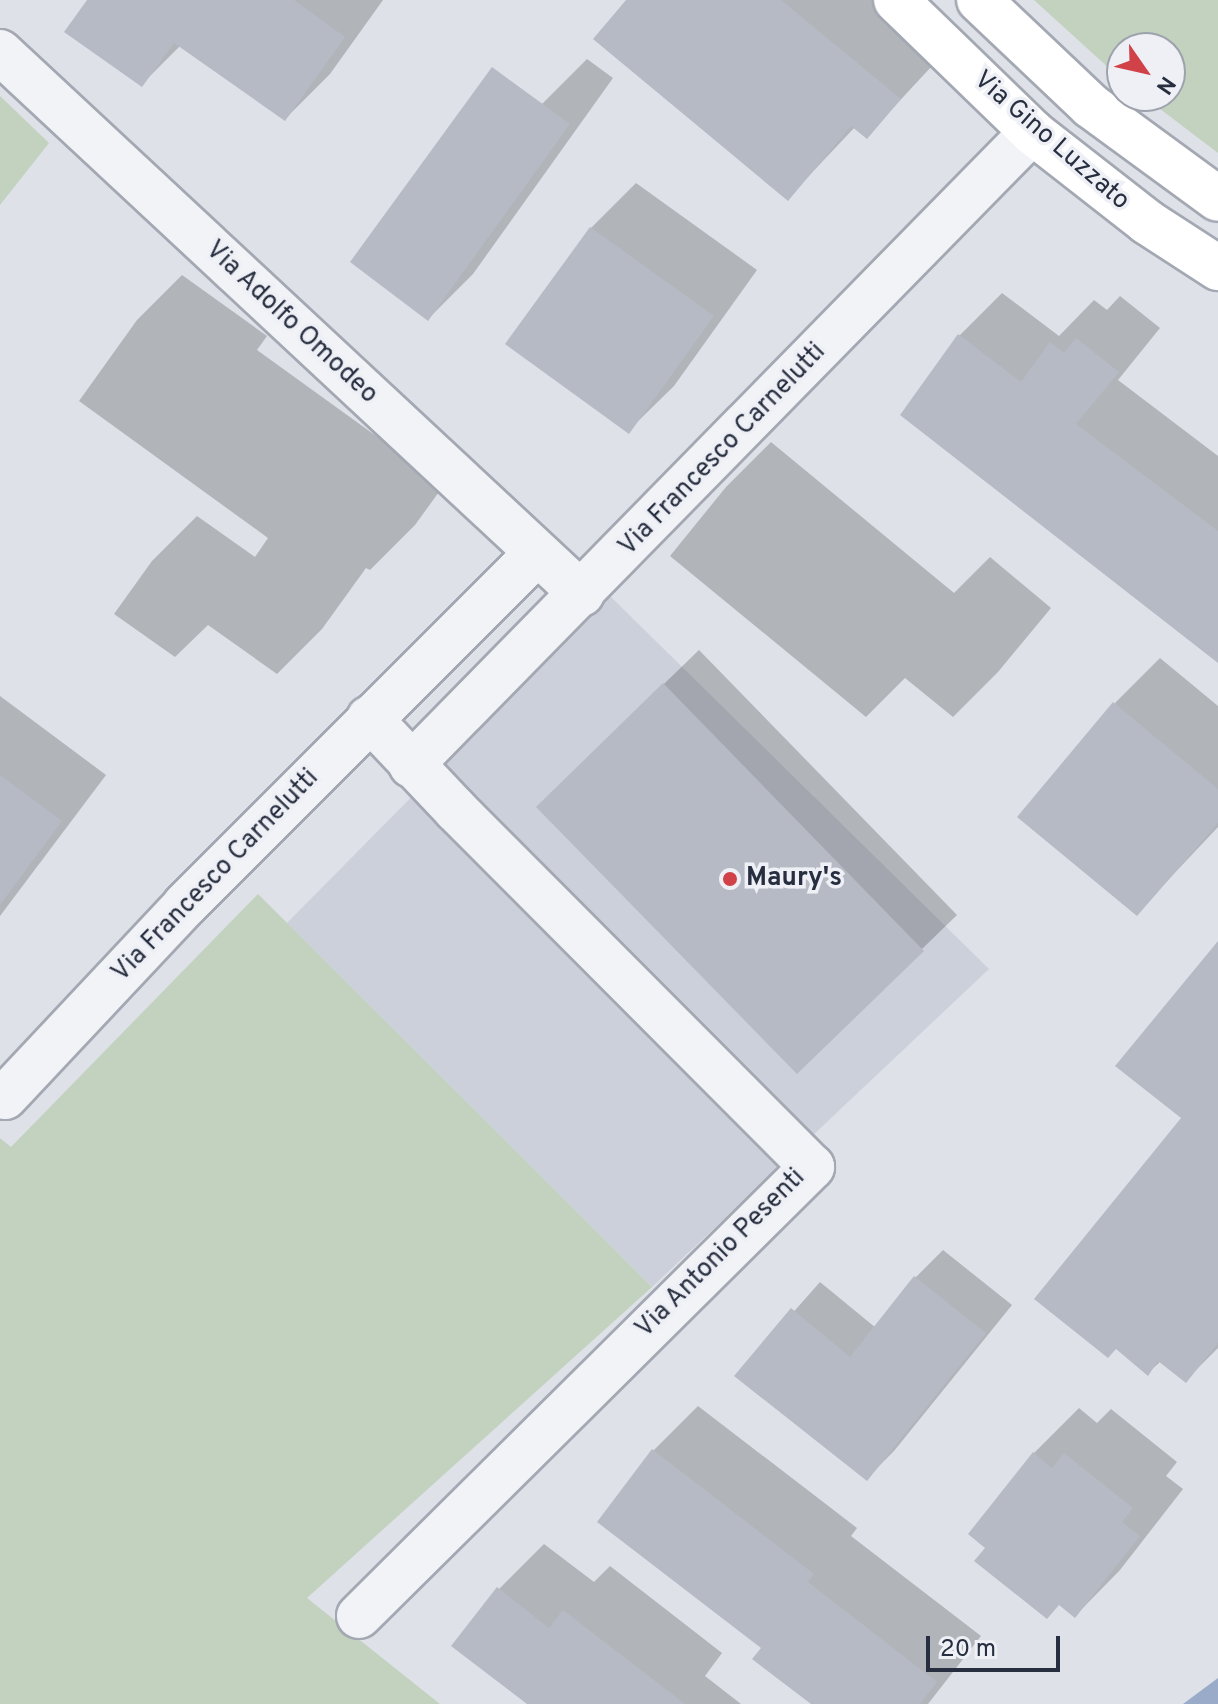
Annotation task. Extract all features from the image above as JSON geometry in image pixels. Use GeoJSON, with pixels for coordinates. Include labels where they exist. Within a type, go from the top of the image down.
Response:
{"type":"FeatureCollection","features":[{"type":"Feature","properties":{"kind":"main road","name":"Via Gino Luzzato"},"geometry":{"type":"LineString","coordinates":[[896,0],[1032,132],[1147,222],[1218,268]]}},
{"type":"Feature","properties":{"kind":"main road","name":"Via Gino Luzzato"},"geometry":{"type":"LineString","coordinates":[[979,0],[1091,106],[1218,199]]}},
{"type":"Feature","properties":{"kind":"street","name":"Via Adolfo Omodeo"},"geometry":{"type":"LineString","coordinates":[[0,52],[582,594]]}},
{"type":"Feature","properties":{"kind":"street","name":"Via Francesco Carnelutti"},"geometry":{"type":"LineString","coordinates":[[411,765],[1032,132]]}},
{"type":"Feature","properties":{"kind":"street","name":"Via Francesco Carnelutti"},"geometry":{"type":"LineString","coordinates":[[0,1093],[5,1097],[185,905],[537,553]]}},
{"type":"Feature","properties":{"kind":"street","name":"Via Antonio Pesenti"},"geometry":{"type":"LineString","coordinates":[[359,1616],[812,1167],[411,765],[369,718]]}},
{"type":"Feature","properties":{"kind":"shaded area"},"geometry":{"type":"Polygon","coordinates":[[[610,596],[989,969],[652,1287],[287,923],[610,596]]]}},
{"type":"Feature","properties":{"kind":"green space"},"geometry":{"type":"Polygon","coordinates":[[[1034,0],[1218,0],[1218,153],[1164,112],[1186,112],[1186,32],[1106,32],[1106,65],[1034,0]]]}},
{"type":"Feature","properties":{"kind":"green space"},"geometry":{"type":"Polygon","coordinates":[[[0,96],[49,143],[0,205],[0,96]]]}},
{"type":"Feature","properties":{"kind":"green space"},"geometry":{"type":"Polygon","coordinates":[[[258,894],[652,1287],[307,1598],[440,1704],[0,1704],[0,1138],[11,1147],[258,894]]]}},
{"type":"Feature","properties":{"kind":"water"},"geometry":{"type":"Polygon","coordinates":[[[1218,1678],[1218,1704],[1183,1704],[1218,1678]]]}},
{"type":"Feature","properties":{"kind":"building"},"geometry":{"type":"Polygon","coordinates":[[[87,0],[294,0],[345,37],[285,121],[174,43],[142,87],[64,32],[87,0]]]}},
{"type":"Feature","properties":{"kind":"building"},"geometry":{"type":"Polygon","coordinates":[[[626,0],[781,0],[901,99],[867,139],[851,126],[788,201],[593,39],[626,0]]]}},
{"type":"Feature","properties":{"kind":"building"},"geometry":{"type":"Polygon","coordinates":[[[492,67],[570,124],[428,321],[350,262],[492,67]]]}},
{"type":"Feature","properties":{"kind":"building"},"geometry":{"type":"Polygon","coordinates":[[[590,227],[714,316],[629,434],[505,344],[590,227]]]}},
{"type":"Feature","properties":{"kind":"building"},"geometry":{"type":"Polygon","coordinates":[[[958,334],[1021,382],[1050,342],[1064,353],[1076,338],[1119,372],[1076,424],[1218,531],[1218,663],[900,415],[958,334]]]}},
{"type":"Feature","properties":{"kind":"building","name":"Maury's"},"geometry":{"type":"Polygon","coordinates":[[[663,683],[924,951],[797,1074],[536,807],[663,683]]]}},
{"type":"Feature","properties":{"kind":"building"},"geometry":{"type":"Polygon","coordinates":[[[1113,702],[1218,789],[1218,823],[1137,916],[1017,817],[1113,702]]]}},
{"type":"Feature","properties":{"kind":"building"},"geometry":{"type":"Polygon","coordinates":[[[0,775],[62,821],[0,905],[0,775]]]}},
{"type":"Feature","properties":{"kind":"building"},"geometry":{"type":"Polygon","coordinates":[[[1218,941],[1218,1343],[1186,1383],[1158,1361],[1148,1376],[1116,1349],[1108,1358],[1034,1299],[1181,1118],[1115,1066],[1218,941]]]}},
{"type":"Feature","properties":{"kind":"building"},"geometry":{"type":"Polygon","coordinates":[[[914,1276],[986,1333],[867,1481],[734,1376],[791,1308],[850,1357],[914,1276]]]}},
{"type":"Feature","properties":{"kind":"building"},"geometry":{"type":"Polygon","coordinates":[[[652,1449],[814,1574],[808,1582],[937,1682],[920,1704],[811,1704],[752,1659],[761,1648],[597,1522],[652,1449]]]}},
{"type":"Feature","properties":{"kind":"building"},"geometry":{"type":"Polygon","coordinates":[[[1033,1452],[1052,1468],[1064,1453],[1133,1508],[1122,1522],[1140,1536],[1075,1618],[1059,1605],[1047,1619],[974,1561],[985,1548],[968,1534],[1033,1452]]]}},
{"type":"Feature","properties":{"kind":"building"},"geometry":{"type":"Polygon","coordinates":[[[497,1587],[549,1628],[563,1610],[685,1704],[527,1704],[451,1646],[497,1587]]]}},
{"type":"Feature","properties":{"kind":"place","name":"Maury's"},"geometry":{"type":"Point","coordinates":[730,879]}}]}
